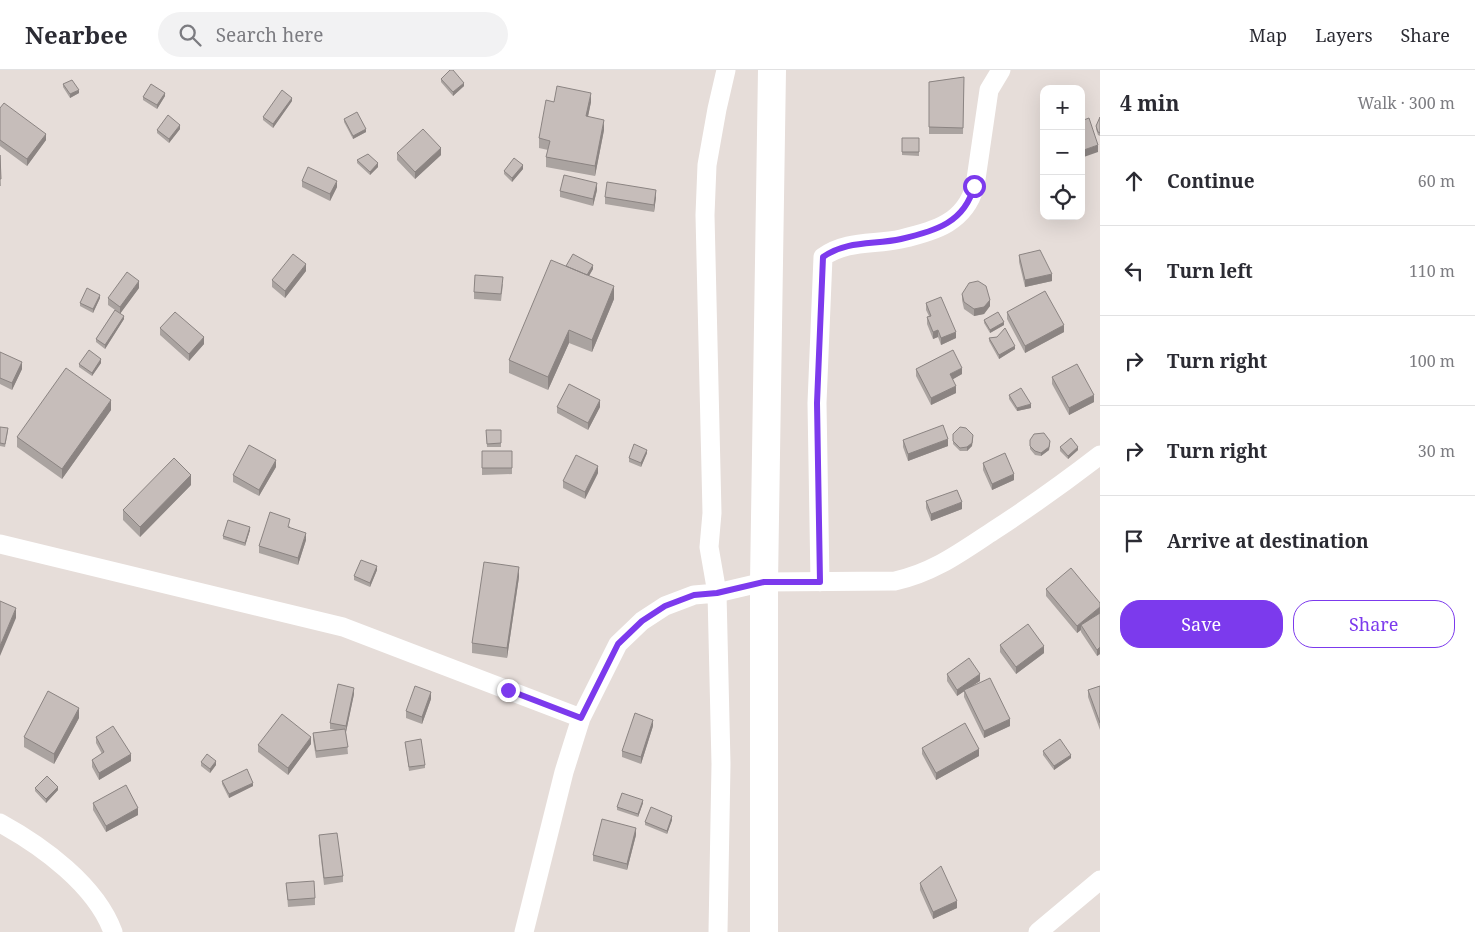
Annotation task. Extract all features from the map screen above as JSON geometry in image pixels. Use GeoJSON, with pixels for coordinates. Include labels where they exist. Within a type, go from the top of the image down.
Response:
{"type":"FeatureCollection","features":[{"type":"Feature","properties":{"kind":"main road"},"geometry":{"type":"LineString","coordinates":[[764,932],[764,582],[772,70]]}},
{"type":"Feature","properties":{"kind":"street"},"geometry":{"type":"LineString","coordinates":[[718,932],[721,764],[717,593],[708,547],[712,513],[705,216],[708,166],[716,109],[726,70]]}},
{"type":"Feature","properties":{"kind":"street"},"geometry":{"type":"LineString","coordinates":[[820,582],[817,403],[823,257],[834,249],[865,242],[901,239],[947,223],[963,212],[971,200],[974,186],[989,90],[1001,70]]}},
{"type":"Feature","properties":{"kind":"street"},"geometry":{"type":"LineString","coordinates":[[524,932],[564,772],[581,718],[618,644],[642,621],[665,606],[694,595],[717,593],[764,582],[895,581],[915,576],[941,566],[1044,498],[1100,455]]}},
{"type":"Feature","properties":{"kind":"street"},"geometry":{"type":"LineString","coordinates":[[0,544],[344,627],[581,718]]}},
{"type":"Feature","properties":{"kind":"street"},"geometry":{"type":"LineString","coordinates":[[0,823],[33,841],[87,889],[108,920],[113,932]]}},
{"type":"Feature","properties":{"kind":"street"},"geometry":{"type":"LineString","coordinates":[[1038,932],[1100,880]]}},
{"type":"Feature","properties":{"kind":"building"},"geometry":{"type":"Polygon","coordinates":[[[450,70],[453,70],[464,83],[453,92],[441,79],[450,70]]]}},
{"type":"Feature","properties":{"kind":"building"},"geometry":{"type":"Polygon","coordinates":[[[964,77],[963,128],[929,127],[929,82],[964,77]]]}},
{"type":"Feature","properties":{"kind":"building"},"geometry":{"type":"Polygon","coordinates":[[[72,80],[79,90],[70,94],[63,84],[72,80]]]}},
{"type":"Feature","properties":{"kind":"building"},"geometry":{"type":"Polygon","coordinates":[[[151,84],[165,93],[157,105],[143,97],[151,84]]]}},
{"type":"Feature","properties":{"kind":"building"},"geometry":{"type":"Polygon","coordinates":[[[557,86],[591,93],[586,116],[604,120],[595,166],[546,157],[550,141],[539,138],[546,100],[554,102],[557,86]]]}},
{"type":"Feature","properties":{"kind":"building"},"geometry":{"type":"Polygon","coordinates":[[[282,90],[292,98],[273,124],[263,117],[282,90]]]}},
{"type":"Feature","properties":{"kind":"building"},"geometry":{"type":"Polygon","coordinates":[[[4,103],[46,134],[27,159],[0,140],[0,108],[4,103]]]}},
{"type":"Feature","properties":{"kind":"building"},"geometry":{"type":"Polygon","coordinates":[[[357,112],[366,129],[353,136],[344,119],[357,112]]]}},
{"type":"Feature","properties":{"kind":"building"},"geometry":{"type":"Polygon","coordinates":[[[168,115],[180,125],[169,139],[157,130],[168,115]]]}},
{"type":"Feature","properties":{"kind":"building"},"geometry":{"type":"Polygon","coordinates":[[[1100,117],[1100,133],[1096,126],[1100,117]]]}},
{"type":"Feature","properties":{"kind":"building"},"geometry":{"type":"Polygon","coordinates":[[[1089,118],[1098,145],[1085,150],[1085,130],[1085,120],[1089,118]]]}},
{"type":"Feature","properties":{"kind":"building"},"geometry":{"type":"Polygon","coordinates":[[[423,129],[441,148],[415,172],[397,153],[423,129]]]}},
{"type":"Feature","properties":{"kind":"building"},"geometry":{"type":"Polygon","coordinates":[[[902,138],[919,138],[919,152],[902,152],[902,138]]]}},
{"type":"Feature","properties":{"kind":"building"},"geometry":{"type":"Polygon","coordinates":[[[368,154],[378,163],[370,172],[357,160],[368,154]]]}},
{"type":"Feature","properties":{"kind":"building"},"geometry":{"type":"Polygon","coordinates":[[[514,158],[523,165],[512,178],[504,171],[514,158]]]}},
{"type":"Feature","properties":{"kind":"building"},"geometry":{"type":"Polygon","coordinates":[[[308,167],[337,181],[330,194],[302,181],[308,167]]]}},
{"type":"Feature","properties":{"kind":"building"},"geometry":{"type":"Polygon","coordinates":[[[564,175],[597,183],[593,199],[560,191],[564,175]]]}},
{"type":"Feature","properties":{"kind":"building"},"geometry":{"type":"Polygon","coordinates":[[[607,182],[656,190],[654,205],[605,197],[607,182]]]}},
{"type":"Feature","properties":{"kind":"building"},"geometry":{"type":"Polygon","coordinates":[[[1040,250],[1052,274],[1025,280],[1019,255],[1040,250]]]}},
{"type":"Feature","properties":{"kind":"building"},"geometry":{"type":"Polygon","coordinates":[[[293,254],[306,264],[285,291],[272,280],[293,254]]]}},
{"type":"Feature","properties":{"kind":"building"},"geometry":{"type":"Polygon","coordinates":[[[573,254],[593,265],[587,275],[566,266],[573,254]]]}},
{"type":"Feature","properties":{"kind":"building"},"geometry":{"type":"Polygon","coordinates":[[[551,260],[614,286],[592,340],[569,330],[548,377],[509,360],[551,260]]]}},
{"type":"Feature","properties":{"kind":"building"},"geometry":{"type":"Polygon","coordinates":[[[127,272],[139,281],[120,307],[108,298],[127,272]]]}},
{"type":"Feature","properties":{"kind":"building"},"geometry":{"type":"Polygon","coordinates":[[[475,275],[503,277],[501,294],[474,292],[475,275]]]}},
{"type":"Feature","properties":{"kind":"building"},"geometry":{"type":"Polygon","coordinates":[[[978,281],[986,286],[990,300],[984,307],[974,309],[964,302],[962,294],[969,283],[978,281]]]}},
{"type":"Feature","properties":{"kind":"building"},"geometry":{"type":"Polygon","coordinates":[[[87,288],[100,295],[93,309],[80,303],[87,288]]]}},
{"type":"Feature","properties":{"kind":"building"},"geometry":{"type":"Polygon","coordinates":[[[1045,291],[1064,325],[1025,346],[1007,312],[1045,291]]]}},
{"type":"Feature","properties":{"kind":"building"},"geometry":{"type":"Polygon","coordinates":[[[941,297],[956,332],[941,338],[938,330],[933,332],[927,317],[931,316],[926,303],[941,297]]]}},
{"type":"Feature","properties":{"kind":"building"},"geometry":{"type":"Polygon","coordinates":[[[115,310],[124,316],[105,345],[96,339],[115,310]]]}},
{"type":"Feature","properties":{"kind":"building"},"geometry":{"type":"Polygon","coordinates":[[[175,312],[204,337],[189,354],[160,328],[175,312]]]}},
{"type":"Feature","properties":{"kind":"building"},"geometry":{"type":"Polygon","coordinates":[[[998,312],[1004,322],[990,330],[984,320],[998,312]]]}},
{"type":"Feature","properties":{"kind":"building"},"geometry":{"type":"Polygon","coordinates":[[[1005,328],[1015,346],[999,355],[989,338],[997,337],[1005,328]]]}},
{"type":"Feature","properties":{"kind":"building"},"geometry":{"type":"Polygon","coordinates":[[[89,350],[101,359],[92,373],[79,364],[89,350]]]}},
{"type":"Feature","properties":{"kind":"building"},"geometry":{"type":"Polygon","coordinates":[[[953,350],[962,368],[950,374],[956,386],[931,398],[916,369],[953,350]]]}},
{"type":"Feature","properties":{"kind":"building"},"geometry":{"type":"Polygon","coordinates":[[[0,352],[22,362],[12,383],[0,378],[0,352]]]}},
{"type":"Feature","properties":{"kind":"building"},"geometry":{"type":"Polygon","coordinates":[[[1077,364],[1094,395],[1069,408],[1052,377],[1077,364]]]}},
{"type":"Feature","properties":{"kind":"building"},"geometry":{"type":"Polygon","coordinates":[[[66,368],[111,400],[62,469],[17,437],[66,368]]]}},
{"type":"Feature","properties":{"kind":"building"},"geometry":{"type":"Polygon","coordinates":[[[569,384],[600,400],[588,423],[557,407],[569,384]]]}},
{"type":"Feature","properties":{"kind":"building"},"geometry":{"type":"Polygon","coordinates":[[[1021,388],[1031,404],[1017,408],[1009,395],[1021,388]]]}},
{"type":"Feature","properties":{"kind":"building"},"geometry":{"type":"Polygon","coordinates":[[[943,425],[948,439],[908,454],[903,440],[943,425]]]}},
{"type":"Feature","properties":{"kind":"building"},"geometry":{"type":"Polygon","coordinates":[[[0,427],[8,428],[5,444],[0,443],[0,427]]]}},
{"type":"Feature","properties":{"kind":"building"},"geometry":{"type":"Polygon","coordinates":[[[960,427],[966,428],[973,435],[972,443],[967,447],[960,448],[953,441],[953,434],[960,427]]]}},
{"type":"Feature","properties":{"kind":"building"},"geometry":{"type":"Polygon","coordinates":[[[486,430],[501,430],[501,443],[487,444],[486,430]]]}},
{"type":"Feature","properties":{"kind":"building"},"geometry":{"type":"Polygon","coordinates":[[[1044,433],[1050,441],[1049,447],[1041,453],[1035,451],[1030,446],[1030,440],[1034,434],[1044,433]]]}},
{"type":"Feature","properties":{"kind":"building"},"geometry":{"type":"Polygon","coordinates":[[[1071,438],[1078,447],[1068,456],[1060,447],[1071,438]]]}},
{"type":"Feature","properties":{"kind":"building"},"geometry":{"type":"Polygon","coordinates":[[[634,444],[647,450],[641,463],[629,458],[634,444]]]}},
{"type":"Feature","properties":{"kind":"building"},"geometry":{"type":"Polygon","coordinates":[[[249,445],[276,460],[259,490],[233,475],[249,445]]]}},
{"type":"Feature","properties":{"kind":"building"},"geometry":{"type":"Polygon","coordinates":[[[482,451],[512,451],[512,468],[482,468],[482,451]]]}},
{"type":"Feature","properties":{"kind":"building"},"geometry":{"type":"Polygon","coordinates":[[[1005,453],[1014,474],[992,484],[983,463],[1005,453]]]}},
{"type":"Feature","properties":{"kind":"building"},"geometry":{"type":"Polygon","coordinates":[[[576,455],[598,466],[585,492],[563,481],[576,455]]]}},
{"type":"Feature","properties":{"kind":"building"},"geometry":{"type":"Polygon","coordinates":[[[174,458],[191,475],[140,527],[123,510],[174,458]]]}},
{"type":"Feature","properties":{"kind":"building"},"geometry":{"type":"Polygon","coordinates":[[[957,490],[962,502],[931,514],[926,501],[957,490]]]}},
{"type":"Feature","properties":{"kind":"building"},"geometry":{"type":"Polygon","coordinates":[[[270,512],[290,519],[288,527],[306,533],[298,558],[259,546],[270,512]]]}},
{"type":"Feature","properties":{"kind":"building"},"geometry":{"type":"Polygon","coordinates":[[[228,520],[250,527],[245,543],[223,536],[228,520]]]}},
{"type":"Feature","properties":{"kind":"building"},"geometry":{"type":"Polygon","coordinates":[[[361,560],[377,566],[370,583],[354,576],[361,560]]]}},
{"type":"Feature","properties":{"kind":"building"},"geometry":{"type":"Polygon","coordinates":[[[484,562],[519,567],[507,648],[472,643],[484,562]]]}},
{"type":"Feature","properties":{"kind":"building"},"geometry":{"type":"Polygon","coordinates":[[[1071,568],[1100,603],[1100,607],[1077,626],[1046,589],[1071,568]]]}},
{"type":"Feature","properties":{"kind":"building"},"geometry":{"type":"Polygon","coordinates":[[[0,601],[16,608],[0,646],[0,601]]]}},
{"type":"Feature","properties":{"kind":"building"},"geometry":{"type":"Polygon","coordinates":[[[1100,613],[1100,647],[1097,650],[1081,625],[1100,613]]]}},
{"type":"Feature","properties":{"kind":"building"},"geometry":{"type":"Polygon","coordinates":[[[1028,624],[1044,646],[1016,667],[1000,645],[1028,624]]]}},
{"type":"Feature","properties":{"kind":"building"},"geometry":{"type":"Polygon","coordinates":[[[969,658],[980,674],[957,690],[947,674],[969,658]]]}},
{"type":"Feature","properties":{"kind":"building"},"geometry":{"type":"Polygon","coordinates":[[[990,678],[1010,719],[984,731],[964,690],[990,678]]]}},
{"type":"Feature","properties":{"kind":"building"},"geometry":{"type":"Polygon","coordinates":[[[338,684],[354,688],[346,726],[330,723],[338,684]]]}},
{"type":"Feature","properties":{"kind":"building"},"geometry":{"type":"Polygon","coordinates":[[[415,686],[431,692],[422,717],[406,711],[415,686]]]}},
{"type":"Feature","properties":{"kind":"building"},"geometry":{"type":"Polygon","coordinates":[[[1100,686],[1100,723],[1088,690],[1100,686]]]}},
{"type":"Feature","properties":{"kind":"building"},"geometry":{"type":"Polygon","coordinates":[[[48,691],[79,708],[54,754],[24,737],[48,691]]]}},
{"type":"Feature","properties":{"kind":"building"},"geometry":{"type":"Polygon","coordinates":[[[635,713],[653,720],[641,757],[622,751],[635,713]]]}},
{"type":"Feature","properties":{"kind":"building"},"geometry":{"type":"Polygon","coordinates":[[[282,714],[311,737],[288,768],[258,745],[282,714]]]}},
{"type":"Feature","properties":{"kind":"building"},"geometry":{"type":"Polygon","coordinates":[[[965,723],[979,749],[936,773],[922,748],[965,723]]]}},
{"type":"Feature","properties":{"kind":"building"},"geometry":{"type":"Polygon","coordinates":[[[113,726],[131,754],[99,773],[92,760],[104,752],[96,737],[113,726]]]}},
{"type":"Feature","properties":{"kind":"building"},"geometry":{"type":"Polygon","coordinates":[[[345,729],[348,747],[316,751],[313,733],[345,729]]]}},
{"type":"Feature","properties":{"kind":"building"},"geometry":{"type":"Polygon","coordinates":[[[421,739],[425,765],[409,767],[405,742],[421,739]]]}},
{"type":"Feature","properties":{"kind":"building"},"geometry":{"type":"Polygon","coordinates":[[[1060,739],[1071,755],[1054,766],[1043,751],[1060,739]]]}},
{"type":"Feature","properties":{"kind":"building"},"geometry":{"type":"Polygon","coordinates":[[[207,754],[216,761],[210,769],[201,762],[207,754]]]}},
{"type":"Feature","properties":{"kind":"building"},"geometry":{"type":"Polygon","coordinates":[[[247,769],[253,783],[229,794],[222,781],[247,769]]]}},
{"type":"Feature","properties":{"kind":"building"},"geometry":{"type":"Polygon","coordinates":[[[47,776],[58,787],[46,799],[35,788],[47,776]]]}},
{"type":"Feature","properties":{"kind":"building"},"geometry":{"type":"Polygon","coordinates":[[[126,785],[138,808],[106,826],[93,803],[126,785]]]}},
{"type":"Feature","properties":{"kind":"building"},"geometry":{"type":"Polygon","coordinates":[[[622,793],[643,800],[638,814],[617,807],[622,793]]]}},
{"type":"Feature","properties":{"kind":"building"},"geometry":{"type":"Polygon","coordinates":[[[651,807],[672,816],[667,831],[645,822],[651,807]]]}},
{"type":"Feature","properties":{"kind":"building"},"geometry":{"type":"Polygon","coordinates":[[[602,819],[636,828],[627,864],[593,855],[602,819]]]}},
{"type":"Feature","properties":{"kind":"building"},"geometry":{"type":"Polygon","coordinates":[[[337,833],[343,876],[324,878],[319,835],[337,833]]]}},
{"type":"Feature","properties":{"kind":"building"},"geometry":{"type":"Polygon","coordinates":[[[941,866],[957,901],[933,912],[920,883],[941,866]]]}},
{"type":"Feature","properties":{"kind":"building"},"geometry":{"type":"Polygon","coordinates":[[[314,881],[315,898],[288,900],[286,883],[314,881]]]}},
{"type":"Feature","properties":{"kind":"route"},"geometry":{"type":"LineString","coordinates":[[508,690],[581,718],[618,644],[642,621],[665,606],[694,595],[717,593],[764,582],[820,582],[817,403],[823,257],[834,249],[865,242],[901,239],[947,223],[963,212],[971,200],[974,186]]}}]}
